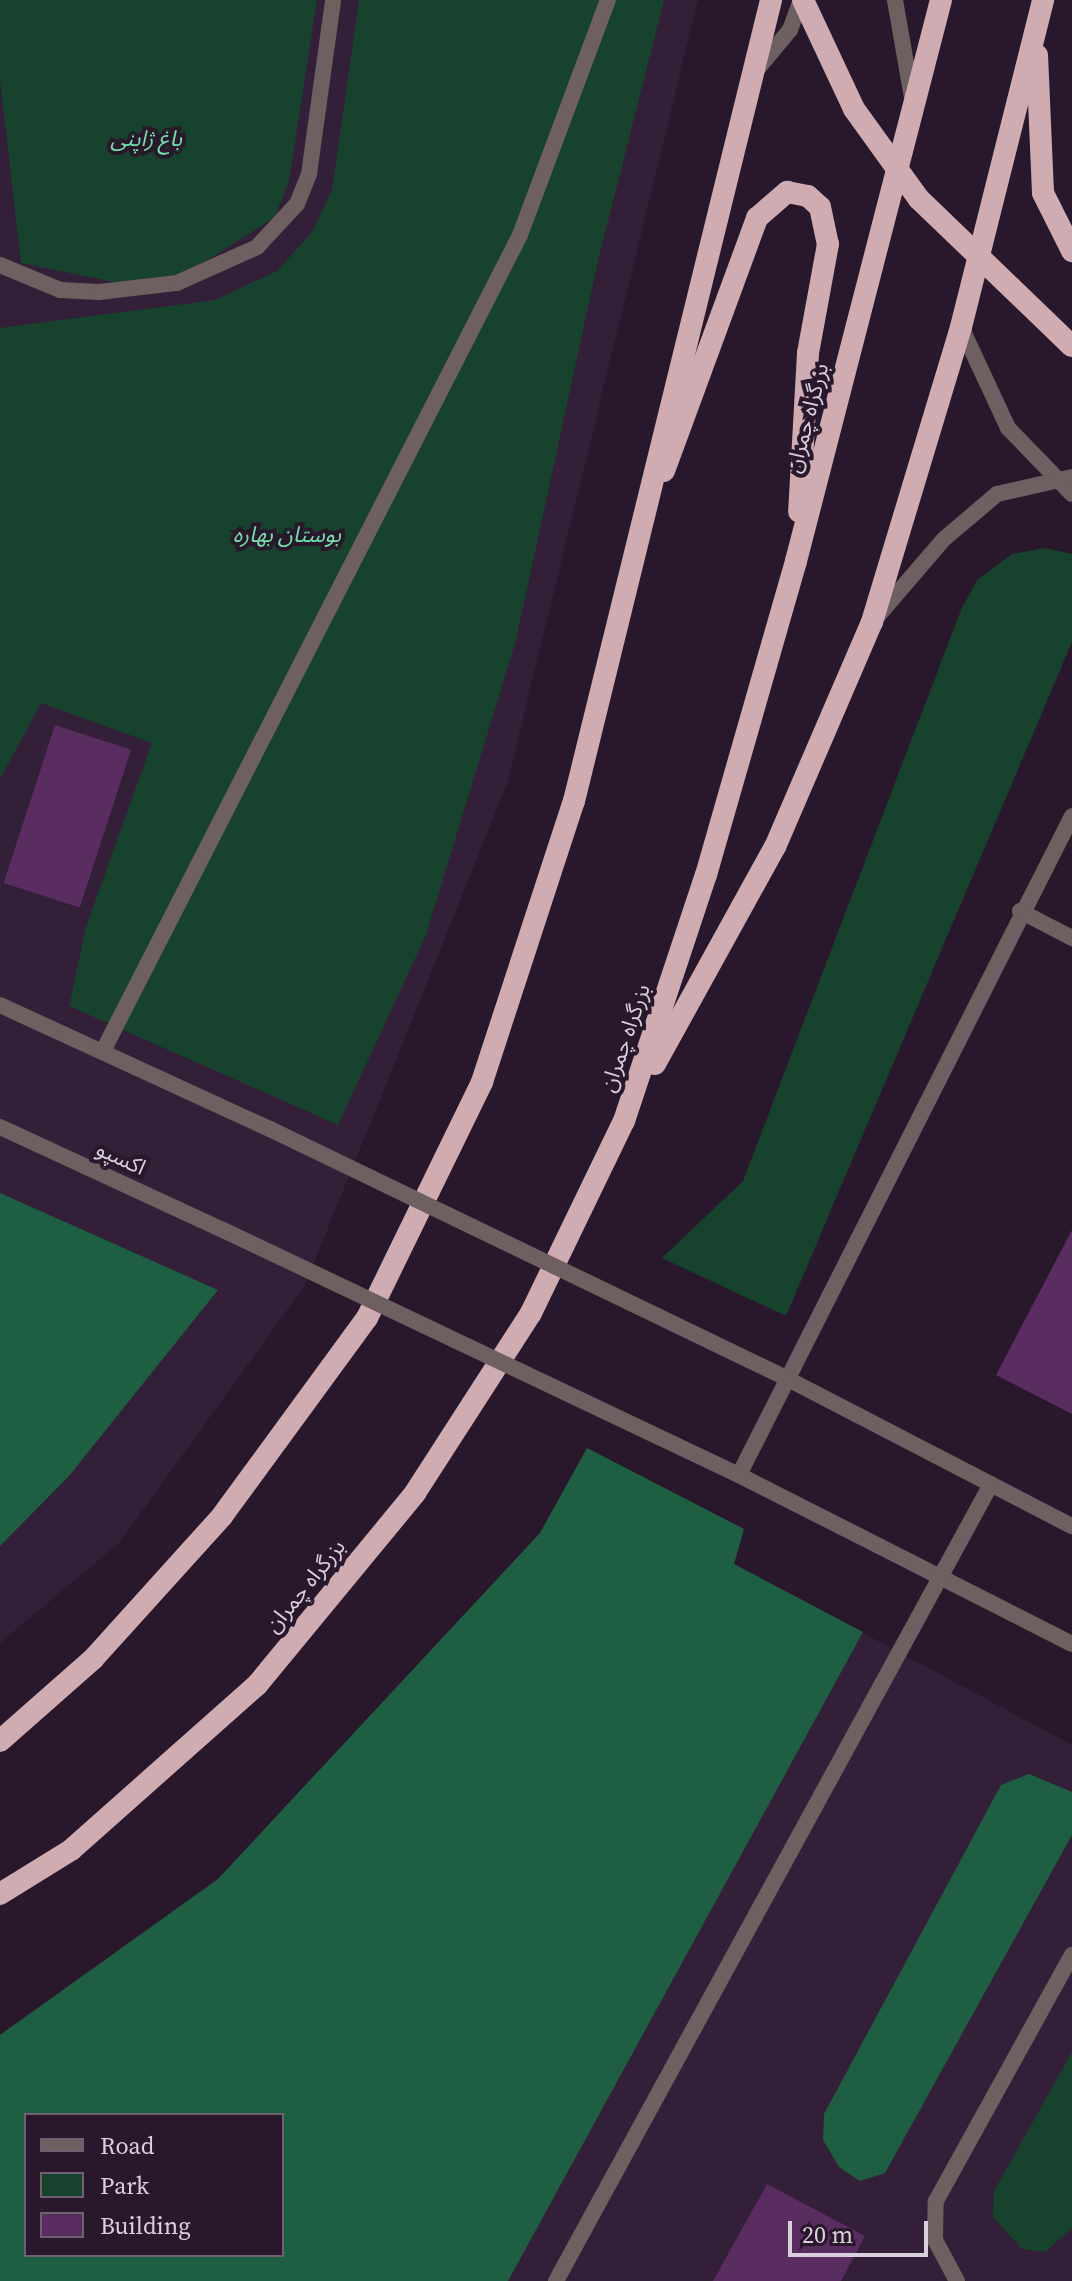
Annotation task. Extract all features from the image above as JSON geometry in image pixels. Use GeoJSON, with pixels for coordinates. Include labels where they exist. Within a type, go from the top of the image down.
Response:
{"type":"FeatureCollection","features":[{"type":"Feature","properties":{"kind":"highway"},"geometry":{"type":"LineString","coordinates":[[0,1741],[93,1659],[222,1516],[367,1318],[482,1082],[574,801],[771,0]]}},
{"type":"Feature","properties":{"kind":"highway"},"geometry":{"type":"LineString","coordinates":[[802,0],[854,109],[886,157],[960,244],[1072,346]]}},
{"type":"Feature","properties":{"kind":"highway","name":"بزرگراه چمران"},"geometry":{"type":"LineString","coordinates":[[0,1894],[71,1850],[257,1685],[415,1493],[531,1313],[624,1121],[706,875],[796,561],[941,0]]}},
{"type":"Feature","properties":{"kind":"highway"},"geometry":{"type":"LineString","coordinates":[[624,1121],[775,847],[872,622],[961,327],[1043,0]]}},
{"type":"Feature","properties":{"kind":"highway"},"geometry":{"type":"LineString","coordinates":[[1036,32],[1043,193],[1072,251]]}},
{"type":"Feature","properties":{"kind":"highway"},"geometry":{"type":"LineString","coordinates":[[636,541],[720,334],[757,218],[787,192],[820,207],[828,244],[808,353],[796,561]]}},
{"type":"Feature","properties":{"kind":"street"},"geometry":{"type":"LineString","coordinates":[[0,265],[60,290],[99,292],[177,283],[257,247],[297,204],[309,174],[333,0]]}},
{"type":"Feature","properties":{"kind":"street"},"geometry":{"type":"LineString","coordinates":[[103,1051],[520,235],[608,0]]}},
{"type":"Feature","properties":{"kind":"street"},"geometry":{"type":"LineString","coordinates":[[750,79],[790,30],[802,0]]}},
{"type":"Feature","properties":{"kind":"street"},"geometry":{"type":"LineString","coordinates":[[895,0],[914,109]]}},
{"type":"Feature","properties":{"kind":"street"},"geometry":{"type":"LineString","coordinates":[[961,327],[982,385],[1049,478],[1072,494]]}},
{"type":"Feature","properties":{"kind":"street"},"geometry":{"type":"LineString","coordinates":[[872,622],[944,539],[997,494],[1049,478],[1072,477]]}},
{"type":"Feature","properties":{"kind":"street"},"geometry":{"type":"LineString","coordinates":[[739,1475],[1020,911],[1072,816]]}},
{"type":"Feature","properties":{"kind":"street"},"geometry":{"type":"LineString","coordinates":[[1020,911],[1072,938]]}},
{"type":"Feature","properties":{"kind":"street"},"geometry":{"type":"LineString","coordinates":[[0,1005],[270,1129],[786,1378],[1072,1526]]}},
{"type":"Feature","properties":{"kind":"street","name":"اکسپو"},"geometry":{"type":"LineString","coordinates":[[0,1127],[739,1475],[1072,1644]]}},
{"type":"Feature","properties":{"kind":"street"},"geometry":{"type":"LineString","coordinates":[[556,2281],[991,1484]]}},
{"type":"Feature","properties":{"kind":"street"},"geometry":{"type":"LineString","coordinates":[[957,2281],[935,2240],[936,2201],[1072,1955]]}},
{"type":"Feature","properties":{"kind":"shaded area"},"geometry":{"type":"Polygon","coordinates":[[[0,0],[698,0],[507,784],[305,1285],[119,1543],[0,1643],[0,0]]]}},
{"type":"Feature","properties":{"kind":"shaded area"},"geometry":{"type":"Polygon","coordinates":[[[587,1448],[744,1529],[734,1564],[1072,1745],[1072,2281],[0,2281],[0,2035],[218,1879],[540,1533],[587,1448]]]}},
{"type":"Feature","properties":{"kind":"green space","name":"باغ ژاپنی"},"geometry":{"type":"Polygon","coordinates":[[[0,0],[317,0],[289,181],[275,217],[186,274],[114,282],[21,263],[0,79],[0,0]]]}},
{"type":"Feature","properties":{"kind":"green space","name":"بوستان بهاره"},"geometry":{"type":"Polygon","coordinates":[[[359,0],[664,0],[598,261],[516,640],[426,935],[338,1125],[69,1006],[86,927],[152,743],[41,703],[0,779],[0,328],[215,300],[277,271],[312,232],[332,190],[359,0]]]}},
{"type":"Feature","properties":{"kind":"green space"},"geometry":{"type":"Polygon","coordinates":[[[1045,548],[1072,554],[1072,642],[786,1316],[662,1258],[743,1181],[961,610],[977,580],[1012,554],[1045,548]]]}},
{"type":"Feature","properties":{"kind":"green space"},"geometry":{"type":"Polygon","coordinates":[[[0,1193],[218,1290],[69,1476],[0,1546],[0,1193]]]}},
{"type":"Feature","properties":{"kind":"green space"},"geometry":{"type":"Polygon","coordinates":[[[587,1448],[744,1529],[734,1564],[863,1632],[508,2281],[0,2281],[0,2035],[218,1879],[540,1533],[587,1448]]]}},
{"type":"Feature","properties":{"kind":"green space"},"geometry":{"type":"Polygon","coordinates":[[[1029,1774],[1072,1792],[1072,1835],[885,2173],[860,2181],[839,2167],[823,2140],[824,2114],[1001,1785],[1029,1774]]]}},
{"type":"Feature","properties":{"kind":"green space"},"geometry":{"type":"Polygon","coordinates":[[[1072,2052],[1072,2228],[1045,2252],[1022,2249],[993,2217],[994,2191],[1072,2052]]]}},
{"type":"Feature","properties":{"kind":"building"},"geometry":{"type":"Polygon","coordinates":[[[55,725],[131,750],[80,908],[4,883],[55,725]]]}},
{"type":"Feature","properties":{"kind":"building"},"geometry":{"type":"Polygon","coordinates":[[[1072,1230],[1072,1414],[996,1375],[1072,1230]]]}},
{"type":"Feature","properties":{"kind":"building"},"geometry":{"type":"Polygon","coordinates":[[[767,2184],[865,2236],[841,2281],[713,2281],[767,2184]]]}}]}
